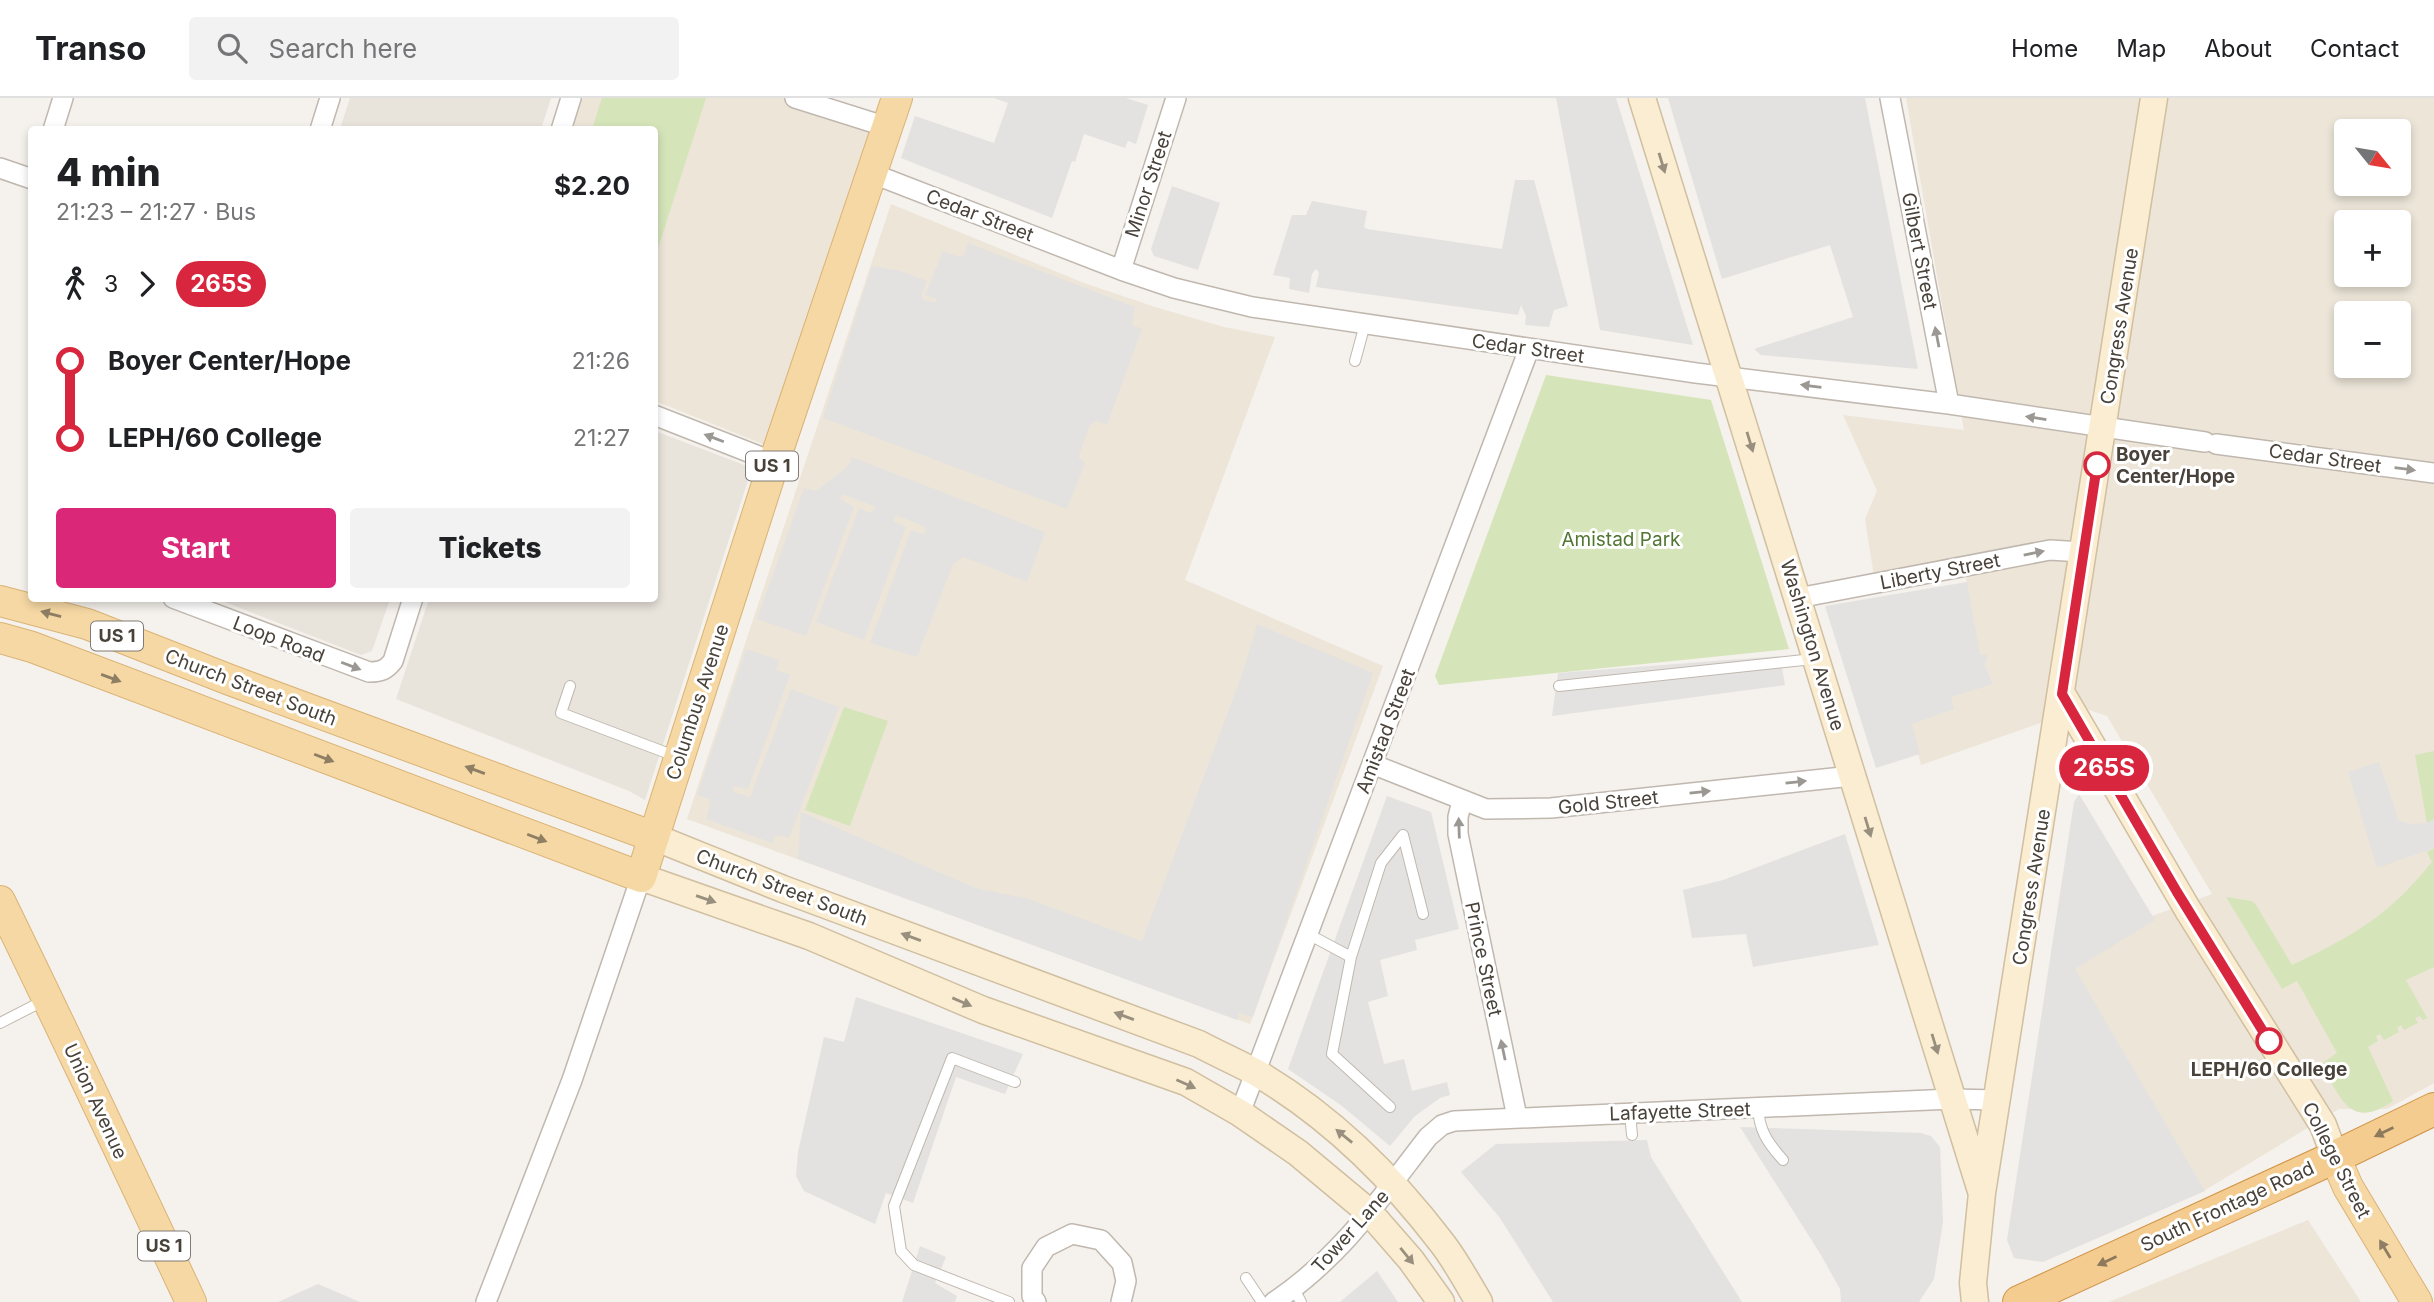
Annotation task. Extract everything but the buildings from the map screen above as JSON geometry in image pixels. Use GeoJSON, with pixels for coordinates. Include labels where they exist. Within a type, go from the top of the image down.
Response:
{"type":"FeatureCollection","features":[{"type":"Feature","properties":{"kind":"highway","name":"South Frontage Road"},"geometry":{"type":"LineString","coordinates":[[2019,1302],[2335,1157],[2434,1108]]}},
{"type":"Feature","properties":{"kind":"main road","name":"Columbus Avenue"},"geometry":{"type":"LineString","coordinates":[[641,877],[774,462],[897,98]]}},
{"type":"Feature","properties":{"kind":"main road","name":"Washington Avenue"},"geometry":{"type":"LineString","coordinates":[[1642,98],[1982,1193]]}},
{"type":"Feature","properties":{"kind":"main road","name":"Congress Avenue"},"geometry":{"type":"LineString","coordinates":[[1975,1302],[1973,1283],[1982,1193],[2154,98]]}},
{"type":"Feature","properties":{"kind":"main road","name":"Church Street South"},"geometry":{"type":"LineString","coordinates":[[0,601],[87,624],[1199,1044],[1256,1073],[1323,1119],[1353,1144],[1392,1184],[1444,1245],[1479,1302]]}},
{"type":"Feature","properties":{"kind":"main road","name":"Church Street South"},"geometry":{"type":"LineString","coordinates":[[0,638],[32,647],[641,877],[809,936],[983,1010],[1186,1082],[1240,1113],[1298,1153],[1370,1213],[1411,1260],[1441,1302]]}},
{"type":"Feature","properties":{"kind":"main road","name":"US 1"},"geometry":{"type":"LineString","coordinates":[[0,651],[47,654]]}},
{"type":"Feature","properties":{"kind":"main road","name":"College Street"},"geometry":{"type":"LineString","coordinates":[[2062,694],[2195,922],[2323,1125],[2348,1187],[2417,1302]]}},
{"type":"Feature","properties":{"kind":"main road","name":"Union Avenue"},"geometry":{"type":"LineString","coordinates":[[0,901],[191,1302]]}},
{"type":"Feature","properties":{"kind":"main road"},"geometry":{"type":"LineString","coordinates":[[1099,1053],[1141,1046],[1149,1039],[1154,1028]]}},
{"type":"Feature","properties":{"kind":"street"},"geometry":{"type":"LineString","coordinates":[[53,126],[63,98]]}},
{"type":"Feature","properties":{"kind":"street"},"geometry":{"type":"LineString","coordinates":[[321,126],[330,98]]}},
{"type":"Feature","properties":{"kind":"street"},"geometry":{"type":"LineString","coordinates":[[562,126],[571,98]]}},
{"type":"Feature","properties":{"kind":"street"},"geometry":{"type":"LineString","coordinates":[[795,98],[887,127]]}},
{"type":"Feature","properties":{"kind":"street","name":"Minor Street"},"geometry":{"type":"LineString","coordinates":[[1121,270],[1176,98]]}},
{"type":"Feature","properties":{"kind":"street","name":"Gilbert Street"},"geometry":{"type":"LineString","coordinates":[[1890,98],[1949,404]]}},
{"type":"Feature","properties":{"kind":"street"},"geometry":{"type":"LineString","coordinates":[[0,168],[28,178]]}},
{"type":"Feature","properties":{"kind":"street","name":"Cedar Street"},"geometry":{"type":"LineString","coordinates":[[871,173],[1121,270],[1217,299],[1529,349],[1949,404],[2434,473]]}},
{"type":"Feature","properties":{"kind":"street","name":"Amistad Street"},"geometry":{"type":"LineString","coordinates":[[1240,1113],[1529,349]]}},
{"type":"Feature","properties":{"kind":"street"},"geometry":{"type":"LineString","coordinates":[[658,417],[774,462]]}},
{"type":"Feature","properties":{"kind":"street","name":"Liberty Street"},"geometry":{"type":"LineString","coordinates":[[1798,598],[2050,550],[2082,552]]}},
{"type":"Feature","properties":{"kind":"street","name":"Loop Road"},"geometry":{"type":"LineString","coordinates":[[184,602],[369,672],[386,669],[393,661],[413,602]]}},
{"type":"Feature","properties":{"kind":"street","name":"Gold Street"},"geometry":{"type":"LineString","coordinates":[[1372,764],[1486,809],[1551,808],[1852,776]]}},
{"type":"Feature","properties":{"kind":"street","name":"Prince Street"},"geometry":{"type":"LineString","coordinates":[[1462,801],[1458,834],[1517,1117]]}},
{"type":"Feature","properties":{"kind":"street","name":"Columbus Avenue"},"geometry":{"type":"LineString","coordinates":[[486,1302],[572,1080],[641,877]]}},
{"type":"Feature","properties":{"kind":"street","name":"Lafayette Street"},"geometry":{"type":"LineString","coordinates":[[1392,1184],[1428,1137],[1442,1125],[1454,1121],[1952,1098],[1997,1100]]}},
{"type":"Feature","properties":{"kind":"street","name":"Tower Lane"},"geometry":{"type":"LineString","coordinates":[[1275,1302],[1297,1295],[1304,1282],[1356,1230],[1392,1184]]}},
{"type":"Feature","properties":{"kind":"street"},"geometry":{"type":"LineString","coordinates":[[1036,1302],[1032,1296],[1032,1268],[1046,1247],[1072,1234],[1101,1240],[1122,1263],[1126,1281],[1121,1302]]}},
{"type":"Feature","properties":{"kind":"lane"},"geometry":{"type":"LineString","coordinates":[[1354,360],[1364,324]]}},
{"type":"Feature","properties":{"kind":"lane"},"geometry":{"type":"LineString","coordinates":[[1559,686],[1816,658]]}},
{"type":"Feature","properties":{"kind":"lane"},"geometry":{"type":"LineString","coordinates":[[570,686],[561,713],[678,758]]}},
{"type":"Feature","properties":{"kind":"lane"},"geometry":{"type":"LineString","coordinates":[[1390,1107],[1332,1054],[1351,957],[1381,863],[1402,835],[1423,914]]}},
{"type":"Feature","properties":{"kind":"lane"},"geometry":{"type":"LineString","coordinates":[[1308,934],[1351,957]]}},
{"type":"Feature","properties":{"kind":"lane"},"geometry":{"type":"LineString","coordinates":[[0,1023],[48,999]]}},
{"type":"Feature","properties":{"kind":"lane"},"geometry":{"type":"LineString","coordinates":[[1009,1302],[914,1265],[901,1251],[894,1206],[952,1058],[1015,1082]]}},
{"type":"Feature","properties":{"kind":"lane"},"geometry":{"type":"LineString","coordinates":[[1758,1107],[1758,1124],[1765,1140],[1783,1160]]}},
{"type":"Feature","properties":{"kind":"lane"},"geometry":{"type":"LineString","coordinates":[[1630,1112],[1632,1135]]}},
{"type":"Feature","properties":{"kind":"lane"},"geometry":{"type":"LineString","coordinates":[[1246,1278],[1262,1302]]}},
{"type":"Feature","properties":{"kind":"shaded area"},"geometry":{"type":"Polygon","coordinates":[[[350,98],[551,98],[542,126],[341,126],[350,98]]]}},
{"type":"Feature","properties":{"kind":"shaded area"},"geometry":{"type":"Polygon","coordinates":[[[571,98],[795,98],[887,127],[778,450],[658,402],[658,126],[562,126],[571,98]]]}},
{"type":"Feature","properties":{"kind":"shaded area"},"geometry":{"type":"Polygon","coordinates":[[[994,98],[1126,98],[1148,105],[1136,144],[1128,141],[1125,148],[1084,134],[1052,218],[901,158],[915,116],[994,143],[1008,103],[994,98]]]}},
{"type":"Feature","properties":{"kind":"shaded area"},"geometry":{"type":"Polygon","coordinates":[[[1556,98],[1616,98],[1693,345],[1600,330],[1556,98]]]}},
{"type":"Feature","properties":{"kind":"shaded area"},"geometry":{"type":"Polygon","coordinates":[[[1668,98],[1865,98],[1918,369],[1761,355],[1754,349],[1853,317],[1830,245],[1722,279],[1668,98]]]}},
{"type":"Feature","properties":{"kind":"shaded area"},"geometry":{"type":"Polygon","coordinates":[[[1906,98],[2434,98],[2434,1083],[2387,1109],[2339,1109],[2202,1192],[2068,966],[2152,916],[2212,894],[2107,716],[2083,708],[1921,765],[1906,705],[1971,673],[1966,571],[1876,589],[1865,519],[1877,491],[1843,415],[1964,430],[1906,98]]]}},
{"type":"Feature","properties":{"kind":"shaded area"},"geometry":{"type":"Polygon","coordinates":[[[1515,180],[1534,180],[1568,306],[1554,310],[1549,327],[1525,325],[1526,316],[1521,305],[1518,315],[1316,287],[1319,272],[1316,269],[1312,274],[1309,293],[1289,289],[1290,278],[1273,275],[1292,215],[1306,215],[1312,201],[1367,211],[1364,227],[1367,229],[1502,249],[1515,180]]]}},
{"type":"Feature","properties":{"kind":"shaded area"},"geometry":{"type":"Polygon","coordinates":[[[1172,186],[1220,203],[1198,270],[1154,256],[1151,249],[1172,186]]]}},
{"type":"Feature","properties":{"kind":"shaded area"},"geometry":{"type":"Polygon","coordinates":[[[891,204],[1084,283],[1224,327],[1275,337],[1185,580],[1383,666],[1250,1024],[687,819],[891,204]]]}},
{"type":"Feature","properties":{"kind":"shaded area"},"geometry":{"type":"Polygon","coordinates":[[[968,243],[1135,307],[1132,325],[1142,329],[1107,425],[1097,421],[1090,425],[1079,455],[1085,463],[1067,509],[823,418],[872,266],[901,271],[927,281],[921,295],[923,299],[935,303],[937,299],[925,295],[943,251],[959,257],[964,255],[968,243]]]}},
{"type":"Feature","properties":{"kind":"shaded area"},"geometry":{"type":"Polygon","coordinates":[[[658,432],[752,468],[645,800],[629,791],[396,699],[428,602],[658,602],[658,432]]]}},
{"type":"Feature","properties":{"kind":"shaded area"},"geometry":{"type":"Polygon","coordinates":[[[852,457],[1045,532],[1027,582],[964,557],[953,564],[917,657],[870,643],[911,530],[923,534],[926,531],[923,526],[896,515],[893,521],[906,527],[864,640],[816,622],[859,508],[870,513],[876,508],[842,494],[840,499],[854,507],[806,636],[757,619],[804,488],[815,491],[819,489],[848,466],[852,457]]]}},
{"type":"Feature","properties":{"kind":"shaded area"},"geometry":{"type":"Polygon","coordinates":[[[1967,582],[1980,654],[1987,655],[1985,666],[1993,684],[1951,697],[1954,709],[1912,724],[1920,754],[1876,768],[1825,606],[1967,582]]]}},
{"type":"Feature","properties":{"kind":"shaded area"},"geometry":{"type":"Polygon","coordinates":[[[225,602],[389,602],[372,651],[361,655],[225,602]]]}},
{"type":"Feature","properties":{"kind":"shaded area"},"geometry":{"type":"Polygon","coordinates":[[[1257,624],[1373,673],[1253,1017],[1239,1013],[1237,1020],[798,859],[801,812],[975,888],[1029,899],[1142,941],[1244,669],[1257,624]]]}},
{"type":"Feature","properties":{"kind":"shaded area"},"geometry":{"type":"Polygon","coordinates":[[[746,649],[779,660],[776,670],[790,675],[748,789],[734,786],[733,791],[736,793],[750,797],[791,689],[839,707],[789,838],[775,836],[772,843],[706,819],[709,799],[697,795],[746,649]]]}},
{"type":"Feature","properties":{"kind":"shaded area"},"geometry":{"type":"Polygon","coordinates":[[[1780,656],[1785,685],[1552,716],[1558,673],[1780,656]]]}},
{"type":"Feature","properties":{"kind":"shaded area"},"geometry":{"type":"Polygon","coordinates":[[[2379,762],[2399,821],[2411,824],[2427,823],[2434,819],[2434,848],[2377,868],[2348,772],[2379,762]]]}},
{"type":"Feature","properties":{"kind":"shaded area"},"geometry":{"type":"Polygon","coordinates":[[[2079,794],[2155,920],[2075,969],[2205,1191],[2043,1262],[2014,1258],[2007,1240],[2074,802],[2079,794]]]}},
{"type":"Feature","properties":{"kind":"shaded area"},"geometry":{"type":"Polygon","coordinates":[[[1387,796],[1431,812],[1459,929],[1415,940],[1417,950],[1380,960],[1388,996],[1368,1002],[1384,1064],[1404,1059],[1412,1091],[1447,1082],[1450,1095],[1440,1098],[1415,1116],[1390,1146],[1342,1106],[1288,1069],[1387,796]]]}},
{"type":"Feature","properties":{"kind":"shaded area"},"geometry":{"type":"Polygon","coordinates":[[[1845,834],[1879,945],[1753,967],[1746,934],[1692,938],[1683,890],[1723,880],[1845,834]]]}},
{"type":"Feature","properties":{"kind":"shaded area"},"geometry":{"type":"Polygon","coordinates":[[[856,997],[1023,1054],[1005,1094],[956,1077],[913,1203],[886,1193],[875,1224],[804,1191],[796,1176],[798,1152],[824,1037],[844,1042],[856,997]]]}},
{"type":"Feature","properties":{"kind":"shaded area"},"geometry":{"type":"Polygon","coordinates":[[[1740,1127],[1921,1133],[1931,1136],[1940,1147],[1943,1222],[1934,1279],[1919,1302],[1841,1302],[1840,1289],[1821,1255],[1740,1127]]]}},
{"type":"Feature","properties":{"kind":"shaded area"},"geometry":{"type":"Polygon","coordinates":[[[1647,1140],[1651,1157],[1742,1302],[1553,1302],[1500,1218],[1461,1172],[1496,1144],[1647,1140]]]}},
{"type":"Feature","properties":{"kind":"shaded area"},"geometry":{"type":"Polygon","coordinates":[[[2308,1220],[2361,1302],[2109,1302],[2308,1220]]]}},
{"type":"Feature","properties":{"kind":"shaded area"},"geometry":{"type":"Polygon","coordinates":[[[920,1246],[946,1257],[935,1283],[957,1296],[955,1302],[902,1302],[920,1246]]]}},
{"type":"Feature","properties":{"kind":"shaded area"},"geometry":{"type":"Polygon","coordinates":[[[1377,1271],[1398,1302],[1340,1302],[1377,1271]]]}},
{"type":"Feature","properties":{"kind":"shaded area"},"geometry":{"type":"Polygon","coordinates":[[[318,1284],[360,1302],[278,1302],[318,1284]]]}},
{"type":"Feature","properties":{"kind":"green space"},"geometry":{"type":"Polygon","coordinates":[[[602,98],[706,98],[658,249],[658,126],[593,126],[602,98]]]}},
{"type":"Feature","properties":{"kind":"green space","name":"Amistad Park"},"geometry":{"type":"Polygon","coordinates":[[[1546,375],[1711,400],[1789,649],[1439,685],[1435,676],[1546,375]]]}},
{"type":"Feature","properties":{"kind":"green space"},"geometry":{"type":"Polygon","coordinates":[[[844,707],[888,721],[850,826],[805,810],[844,707]]]}},
{"type":"Feature","properties":{"kind":"green space"},"geometry":{"type":"Polygon","coordinates":[[[2434,751],[2434,819],[2427,823],[2415,755],[2434,751]]]}},
{"type":"Feature","properties":{"kind":"green space"},"geometry":{"type":"Polygon","coordinates":[[[2434,848],[2434,967],[2406,980],[2427,1018],[2415,1018],[2418,1023],[2404,1030],[2401,1025],[2397,1028],[2399,1032],[2384,1040],[2380,1034],[2376,1036],[2378,1041],[2368,1047],[2393,1101],[2366,1113],[2357,1111],[2341,1099],[2321,1064],[2337,1053],[2297,981],[2282,989],[2226,897],[2252,901],[2256,905],[2292,965],[2334,944],[2385,910],[2432,862],[2427,852],[2434,848]]]}},
{"type":"Feature","properties":{"kind":"bus line","name":"265S"},"geometry":{"type":"LineString","coordinates":[[2097,465],[2062,694],[2177,892],[2269,1041]]}},
{"type":"Feature","properties":{"kind":"place","name":"Boyer Center/Hope"},"geometry":{"type":"Point","coordinates":[2097,465]}},
{"type":"Feature","properties":{"kind":"place","name":"LEPH/60 College"},"geometry":{"type":"Point","coordinates":[2269,1041]}}]}
